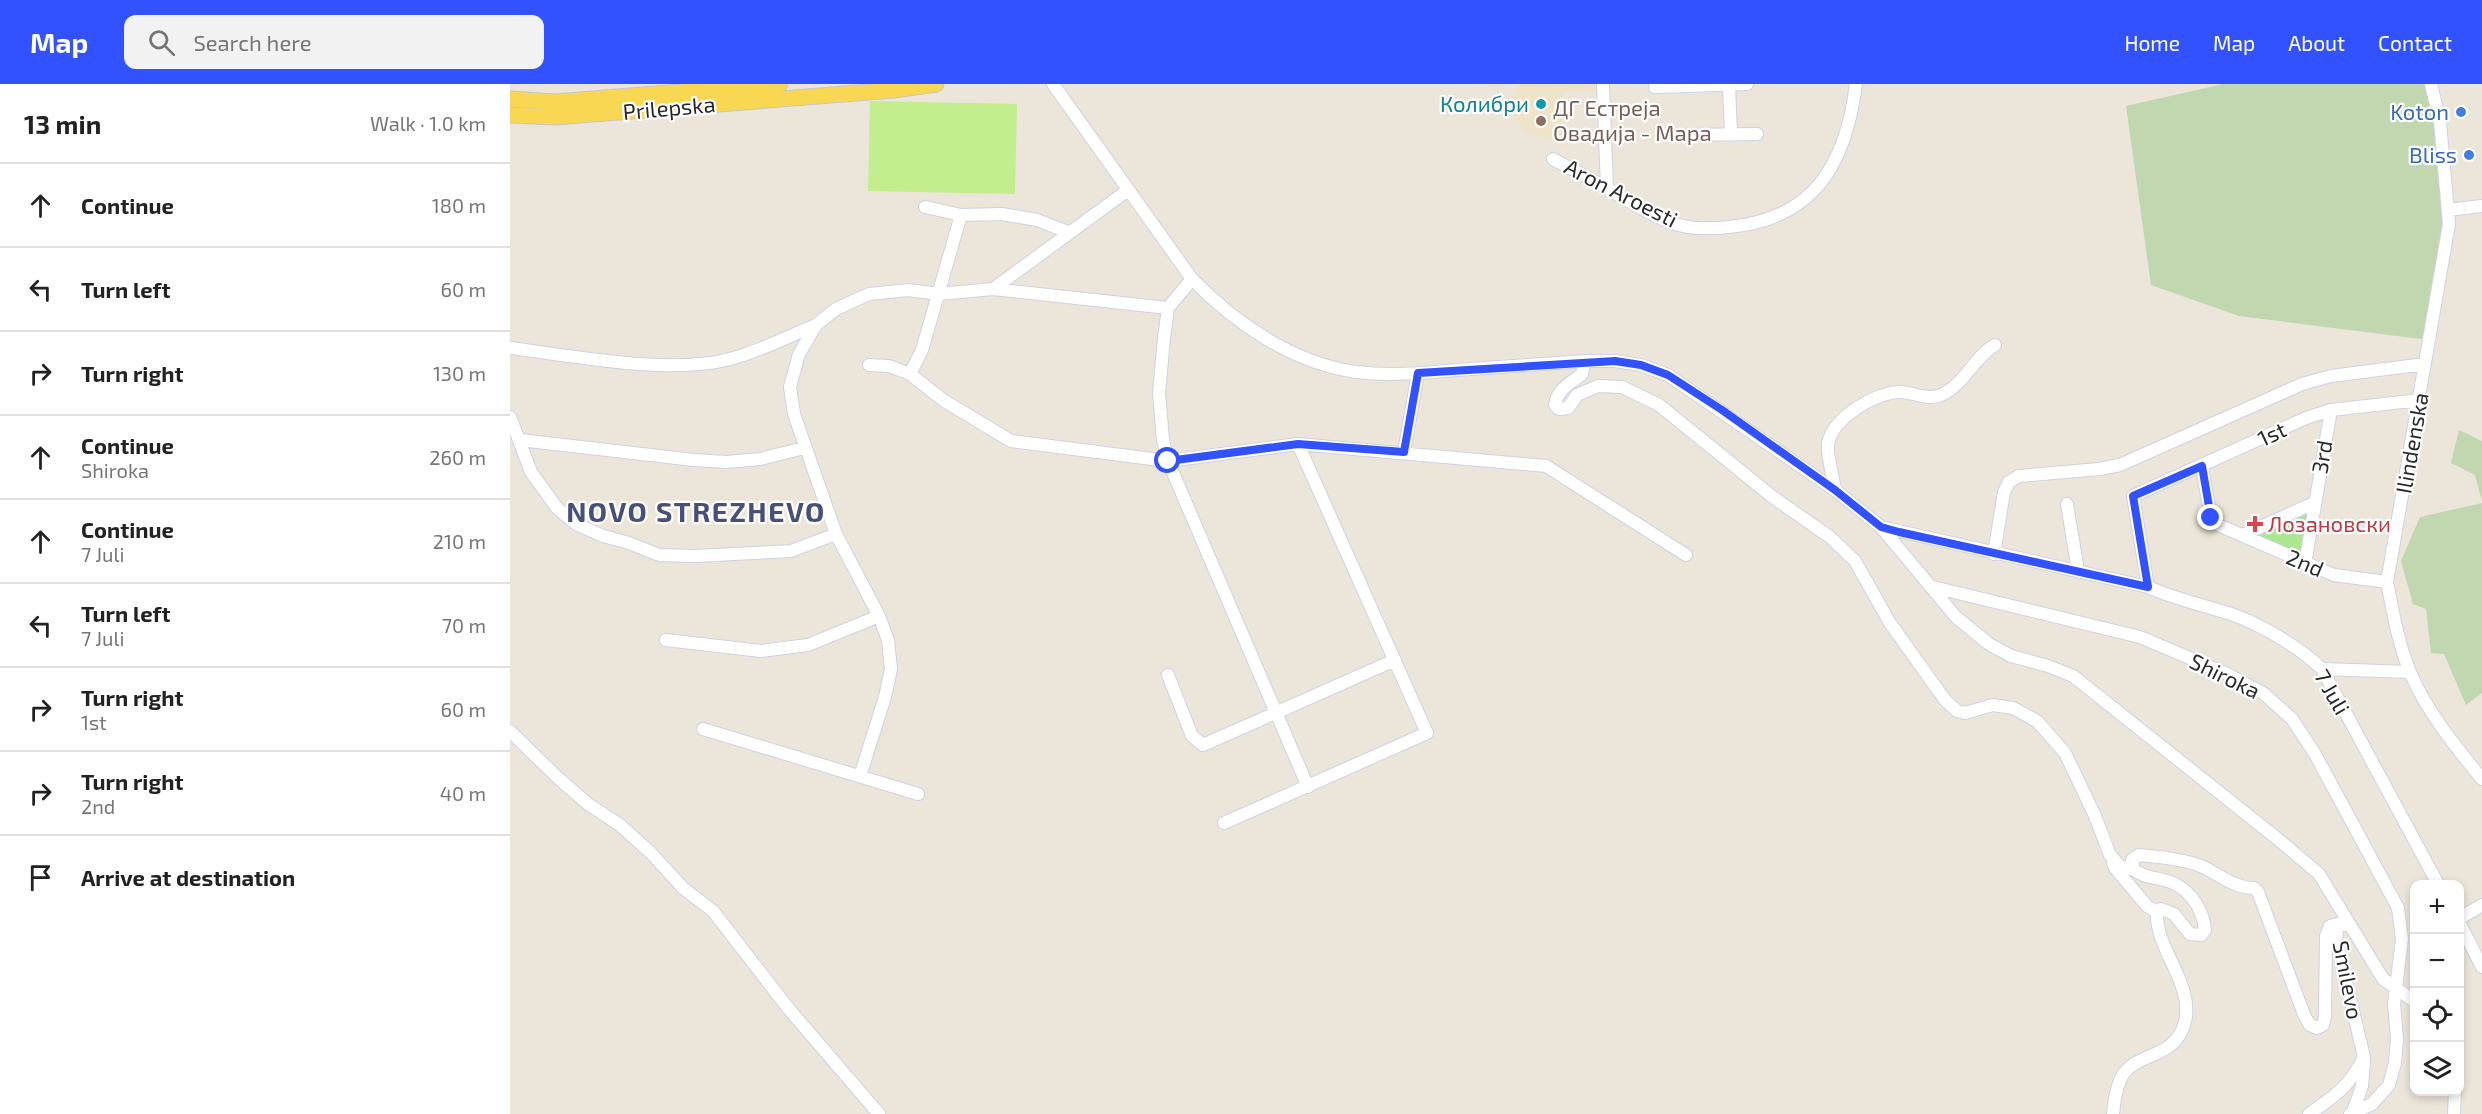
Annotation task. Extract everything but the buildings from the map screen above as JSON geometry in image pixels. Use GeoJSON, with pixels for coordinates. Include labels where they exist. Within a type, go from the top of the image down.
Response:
{"type":"FeatureCollection","features":[{"type":"Feature","properties":{"kind":"main road","name":"Prilepska"},"geometry":{"type":"LineString","coordinates":[[510,99],[555,102],[671,89],[780,84]]}},
{"type":"Feature","properties":{"kind":"main road","name":"Prilepska"},"geometry":{"type":"LineString","coordinates":[[510,115],[555,117],[894,90],[936,84]]}},
{"type":"Feature","properties":{"kind":"street"},"geometry":{"type":"LineString","coordinates":[[1053,84],[1192,279],[1215,302],[1254,332],[1310,360],[1355,372],[1398,375],[1585,361],[1615,361],[1641,365],[1668,375],[1722,410],[1835,490],[1881,527],[1956,617],[1989,644],[2011,656],[2048,666],[2073,676],[2319,874],[2344,925],[2383,979],[2410,998]]}},
{"type":"Feature","properties":{"kind":"street"},"geometry":{"type":"LineString","coordinates":[[1603,84],[1607,188]]}},
{"type":"Feature","properties":{"kind":"street"},"geometry":{"type":"LineString","coordinates":[[1655,87],[1747,84]]}},
{"type":"Feature","properties":{"kind":"street","name":"Aron Aroesti"},"geometry":{"type":"LineString","coordinates":[[1553,159],[1672,223],[1706,229],[1746,225],[1780,215],[1810,195],[1832,169],[1852,117],[1856,84]]}},
{"type":"Feature","properties":{"kind":"street","name":"Ilindenska"},"geometry":{"type":"LineString","coordinates":[[2431,84],[2440,122],[2449,224],[2387,582],[2395,622],[2410,672],[2442,730],[2482,779]]}},
{"type":"Feature","properties":{"kind":"street"},"geometry":{"type":"LineString","coordinates":[[1729,85],[1731,134]]}},
{"type":"Feature","properties":{"kind":"street"},"geometry":{"type":"LineString","coordinates":[[1687,135],[1757,134]]}},
{"type":"Feature","properties":{"kind":"street"},"geometry":{"type":"LineString","coordinates":[[993,289],[1128,190]]}},
{"type":"Feature","properties":{"kind":"street"},"geometry":{"type":"LineString","coordinates":[[2448,210],[2482,206]]}},
{"type":"Feature","properties":{"kind":"street"},"geometry":{"type":"LineString","coordinates":[[925,207],[962,215],[1002,214],[1037,220],[1068,232]]}},
{"type":"Feature","properties":{"kind":"street"},"geometry":{"type":"LineString","coordinates":[[910,374],[922,350],[962,215]]}},
{"type":"Feature","properties":{"kind":"street"},"geometry":{"type":"LineString","coordinates":[[1192,279],[1168,308],[1159,393],[1163,440],[1168,461],[1308,787]]}},
{"type":"Feature","properties":{"kind":"street"},"geometry":{"type":"LineString","coordinates":[[510,348],[608,360],[681,365],[705,364],[732,359],[816,324],[836,309],[869,294],[908,290],[939,294],[993,289],[1168,308]]}},
{"type":"Feature","properties":{"kind":"street"},"geometry":{"type":"LineString","coordinates":[[816,324],[799,354],[790,387],[794,414],[836,534],[879,616],[888,640],[891,669],[885,697],[860,776]]}},
{"type":"Feature","properties":{"kind":"street"},"geometry":{"type":"LineString","coordinates":[[1835,490],[1828,444],[1833,433],[1849,414],[1867,401],[1898,392],[1927,396],[1944,394],[1995,345]]}},
{"type":"Feature","properties":{"kind":"street"},"geometry":{"type":"LineString","coordinates":[[1585,361],[1582,374],[1560,390],[1555,405],[1559,410],[1568,408],[1577,395],[1598,386],[1622,387],[1659,405],[1774,498],[1830,537],[1855,561],[1890,623],[1945,700],[1957,711],[1965,713],[1993,705],[2003,706],[2013,708],[2037,721],[2065,753],[2095,816],[2115,868],[2147,906],[2157,912]]}},
{"type":"Feature","properties":{"kind":"street"},"geometry":{"type":"LineString","coordinates":[[1994,554],[2004,492],[2009,482],[2019,476],[2120,465],[2302,384],[2331,376],[2425,364]]}},
{"type":"Feature","properties":{"kind":"street"},"geometry":{"type":"LineString","coordinates":[[868,365],[889,366],[910,374],[943,400],[1011,441],[1168,461],[1298,444],[1546,466],[1686,555]]}},
{"type":"Feature","properties":{"kind":"street"},"geometry":{"type":"LineString","coordinates":[[1404,452],[1418,373]]}},
{"type":"Feature","properties":{"kind":"street","name":"1st"},"geometry":{"type":"LineString","coordinates":[[2148,587],[2133,496],[2306,418],[2331,411],[2420,399]]}},
{"type":"Feature","properties":{"kind":"street","name":"3rd"},"geometry":{"type":"LineString","coordinates":[[2305,564],[2331,411]]}},
{"type":"Feature","properties":{"kind":"street"},"geometry":{"type":"LineString","coordinates":[[510,417],[531,472],[557,508],[570,519],[603,536],[629,543],[658,555],[720,556],[791,551],[836,534]]}},
{"type":"Feature","properties":{"kind":"street"},"geometry":{"type":"LineString","coordinates":[[520,440],[727,462],[760,459],[804,448]]}},
{"type":"Feature","properties":{"kind":"street"},"geometry":{"type":"LineString","coordinates":[[1224,823],[1427,733],[1298,444]]}},
{"type":"Feature","properties":{"kind":"street","name":"2nd"},"geometry":{"type":"LineString","coordinates":[[2202,466],[2211,518],[2216,524],[2334,575],[2387,582]]}},
{"type":"Feature","properties":{"kind":"street","name":"3rd"},"geometry":{"type":"LineString","coordinates":[[2244,535],[2314,502]]}},
{"type":"Feature","properties":{"kind":"street"},"geometry":{"type":"LineString","coordinates":[[2067,504],[2078,571]]}},
{"type":"Feature","properties":{"kind":"street","name":"7 Juli"},"geometry":{"type":"LineString","coordinates":[[1881,527],[2148,587],[2178,600],[2234,615],[2305,653],[2322,669],[2435,880]]}},
{"type":"Feature","properties":{"kind":"street","name":"Shiroka"},"geometry":{"type":"LineString","coordinates":[[1933,587],[2139,637],[2225,673],[2263,693],[2292,719],[2314,754],[2397,908],[2402,939],[2394,1004],[2397,1038],[2395,1063],[2389,1085],[2372,1104],[2352,1113]]}},
{"type":"Feature","properties":{"kind":"street"},"geometry":{"type":"LineString","coordinates":[[666,640],[761,651],[808,645],[879,616]]}},
{"type":"Feature","properties":{"kind":"street"},"geometry":{"type":"LineString","coordinates":[[1168,675],[1192,736],[1203,745],[1395,660]]}},
{"type":"Feature","properties":{"kind":"street"},"geometry":{"type":"LineString","coordinates":[[2322,669],[2410,672]]}},
{"type":"Feature","properties":{"kind":"street"},"geometry":{"type":"LineString","coordinates":[[703,729],[918,794]]}},
{"type":"Feature","properties":{"kind":"street"},"geometry":{"type":"LineString","coordinates":[[510,731],[557,777],[588,804],[620,825],[651,853],[683,888],[713,911],[788,1008],[879,1114]]}},
{"type":"Feature","properties":{"kind":"street"},"geometry":{"type":"LineString","coordinates":[[2110,855],[2121,867],[2133,869],[2140,876],[2167,880],[2182,888],[2201,911],[2205,930],[2201,935],[2190,934],[2174,914],[2161,909],[2157,912]]}},
{"type":"Feature","properties":{"kind":"street"},"geometry":{"type":"LineString","coordinates":[[2133,869],[2132,860],[2139,855],[2163,858],[2200,866],[2241,887],[2254,888],[2258,892],[2305,1017],[2310,1025],[2317,1028],[2323,1025],[2325,1016],[2326,936],[2330,926],[2344,925]]}},
{"type":"Feature","properties":{"kind":"street"},"geometry":{"type":"LineString","coordinates":[[2464,916],[2482,905]]}},
{"type":"Feature","properties":{"kind":"street"},"geometry":{"type":"LineString","coordinates":[[2113,1114],[2115,1094],[2122,1076],[2132,1065],[2163,1052],[2181,1034],[2184,1024],[2186,1001],[2157,922],[2157,912]]}},
{"type":"Feature","properties":{"kind":"street","name":"Smilevo"},"geometry":{"type":"LineString","coordinates":[[2344,925],[2336,940],[2363,1051],[2362,1086],[2352,1113]]}},
{"type":"Feature","properties":{"kind":"street"},"geometry":{"type":"LineString","coordinates":[[2464,932],[2482,967]]}},
{"type":"Feature","properties":{"kind":"street"},"geometry":{"type":"LineString","coordinates":[[2309,1114],[2343,1091],[2356,1072],[2363,1051]]}},
{"type":"Feature","properties":{"kind":"street"},"geometry":{"type":"LineString","coordinates":[[2454,1114],[2455,1096]]}},
{"type":"Feature","properties":{"kind":"shaded area","name":"ДГ Естреја Овадија - Мара"},"geometry":{"type":"Polygon","coordinates":[[[1517,84],[1598,84],[1598,90],[1563,92],[1564,148],[1552,140],[1525,132],[1512,111],[1517,84]]]}},
{"type":"Feature","properties":{"kind":"green space"},"geometry":{"type":"Polygon","coordinates":[[[2223,84],[2431,84],[2449,224],[2429,340],[2239,316],[2151,285],[2126,106],[2223,84]]]}},
{"type":"Feature","properties":{"kind":"green space"},"geometry":{"type":"Polygon","coordinates":[[[870,101],[1017,104],[1015,194],[868,191],[870,101]]]}},
{"type":"Feature","properties":{"kind":"green space"},"geometry":{"type":"Polygon","coordinates":[[[2459,430],[2482,441],[2482,501],[2475,475],[2451,463],[2459,430]]]}},
{"type":"Feature","properties":{"kind":"green space"},"geometry":{"type":"Polygon","coordinates":[[[2314,503],[2305,564],[2243,535],[2314,503]]]}},
{"type":"Feature","properties":{"kind":"green space"},"geometry":{"type":"Polygon","coordinates":[[[2482,503],[2482,693],[2466,705],[2444,654],[2431,653],[2426,609],[2413,604],[2401,561],[2420,517],[2482,503]]]}},
{"type":"Feature","properties":{"kind":"place","name":"Колибри"},"geometry":{"type":"Point","coordinates":[1541,104]}},
{"type":"Feature","properties":{"kind":"place","name":"Koton"},"geometry":{"type":"Point","coordinates":[2461,112]}},
{"type":"Feature","properties":{"kind":"place","name":"ДГ Естреја Овадија - Мара"},"geometry":{"type":"Point","coordinates":[1541,121]}},
{"type":"Feature","properties":{"kind":"place","name":"Bliss"},"geometry":{"type":"Point","coordinates":[2469,155]}},
{"type":"Feature","properties":{"kind":"place","name":"Лозановски"},"geometry":{"type":"Point","coordinates":[2255,524]}},
{"type":"Feature","properties":{"kind":"district","name":"NOVO STREZHEVO"},"geometry":{"type":"Point","coordinates":[696,512]}},
{"type":"Feature","properties":{"kind":"route"},"geometry":{"type":"LineString","coordinates":[[1168,461],[1298,444],[1404,452],[1418,373],[1585,361],[1615,361],[1641,365],[1668,375],[1722,410],[1835,490],[1881,527],[1899,532],[2148,587],[2133,496],[2202,466],[2211,518]]}}]}
